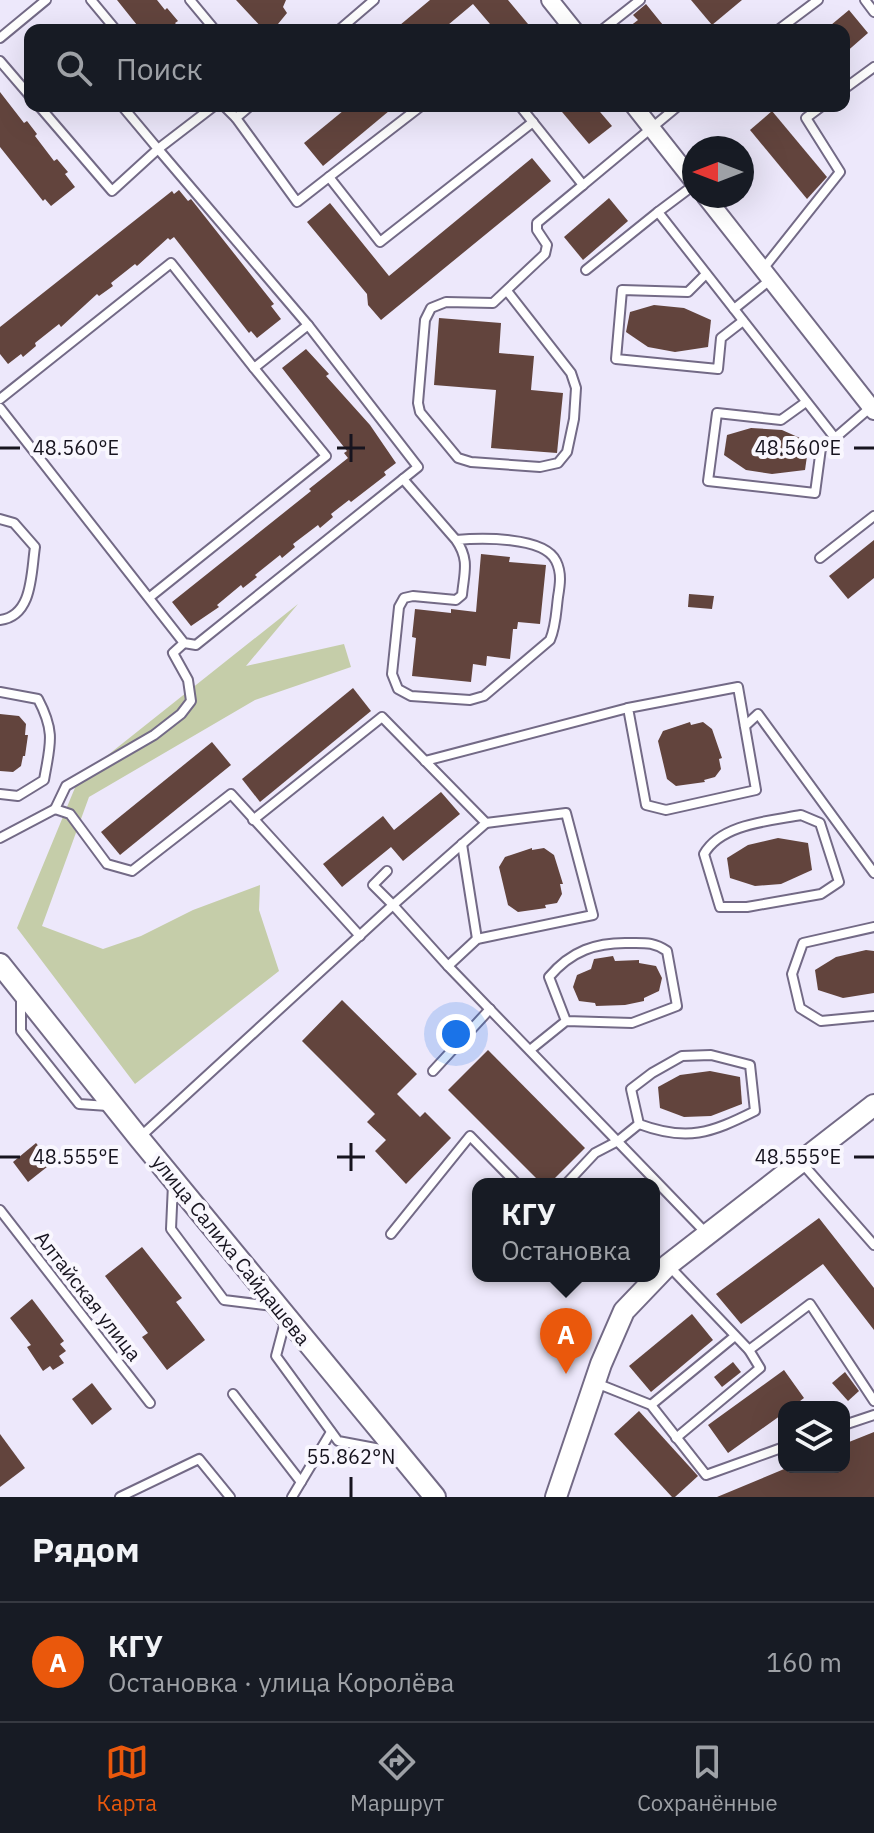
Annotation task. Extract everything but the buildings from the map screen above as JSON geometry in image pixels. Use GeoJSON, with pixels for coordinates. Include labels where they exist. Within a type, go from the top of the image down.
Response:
{"type":"FeatureCollection","features":[{"type":"Feature","properties":{"kind":"street"},"geometry":{"type":"LineString","coordinates":[[550,0],[569,24]]}},
{"type":"Feature","properties":{"kind":"street"},"geometry":{"type":"LineString","coordinates":[[639,112],[682,168]]}},
{"type":"Feature","properties":{"kind":"street"},"geometry":{"type":"LineString","coordinates":[[714,208],[872,409]]}},
{"type":"Feature","properties":{"kind":"street","name":"улица Салиха Сайдашева"},"geometry":{"type":"LineString","coordinates":[[0,964],[435,1497]]}},
{"type":"Feature","properties":{"kind":"street"},"geometry":{"type":"LineString","coordinates":[[660,1273],[874,1105]]}},
{"type":"Feature","properties":{"kind":"street"},"geometry":{"type":"LineString","coordinates":[[556,1497],[601,1364],[624,1311],[652,1282]]}},
{"type":"Feature","properties":{"kind":"lane"},"geometry":{"type":"LineString","coordinates":[[0,38],[46,0]]}},
{"type":"Feature","properties":{"kind":"lane"},"geometry":{"type":"LineString","coordinates":[[91,0],[111,24]]}},
{"type":"Feature","properties":{"kind":"lane"},"geometry":{"type":"LineString","coordinates":[[190,0],[210,24]]}},
{"type":"Feature","properties":{"kind":"lane"},"geometry":{"type":"LineString","coordinates":[[346,24],[374,0]]}},
{"type":"Feature","properties":{"kind":"lane"},"geometry":{"type":"LineString","coordinates":[[610,24],[640,0]]}},
{"type":"Feature","properties":{"kind":"lane"},"geometry":{"type":"LineString","coordinates":[[786,24],[818,0]]}},
{"type":"Feature","properties":{"kind":"lane"},"geometry":{"type":"LineString","coordinates":[[865,0],[874,12]]}},
{"type":"Feature","properties":{"kind":"lane"},"geometry":{"type":"LineString","coordinates":[[0,61],[24,89]]}},
{"type":"Feature","properties":{"kind":"lane"},"geometry":{"type":"LineString","coordinates":[[850,85],[874,67]]}},
{"type":"Feature","properties":{"kind":"lane"},"geometry":{"type":"LineString","coordinates":[[44,112],[112,191],[158,149],[206,112]]}},
{"type":"Feature","properties":{"kind":"lane"},"geometry":{"type":"LineString","coordinates":[[0,408],[184,643],[196,645],[418,467],[308,325],[127,112]]}},
{"type":"Feature","properties":{"kind":"lane"},"geometry":{"type":"LineString","coordinates":[[230,112],[297,202],[413,112]]}},
{"type":"Feature","properties":{"kind":"lane"},"geometry":{"type":"LineString","coordinates":[[236,118],[243,112]]}},
{"type":"Feature","properties":{"kind":"lane"},"geometry":{"type":"LineString","coordinates":[[525,112],[583,185]]}},
{"type":"Feature","properties":{"kind":"lane"},"geometry":{"type":"LineString","coordinates":[[507,291],[571,373],[576,388],[567,452],[558,463],[540,467],[471,462],[458,458],[420,412],[418,403],[425,320],[431,308],[446,302],[493,303],[545,254],[547,245],[537,230],[537,223],[670,112]]}},
{"type":"Feature","properties":{"kind":"lane"},"geometry":{"type":"LineString","coordinates":[[734,309],[767,275],[840,172],[806,118],[814,112]]}},
{"type":"Feature","properties":{"kind":"lane"},"geometry":{"type":"LineString","coordinates":[[329,177],[380,242],[533,122]]}},
{"type":"Feature","properties":{"kind":"lane"},"geometry":{"type":"LineString","coordinates":[[586,270],[682,193]]}},
{"type":"Feature","properties":{"kind":"lane"},"geometry":{"type":"LineString","coordinates":[[658,212],[835,438]]}},
{"type":"Feature","properties":{"kind":"lane"},"geometry":{"type":"LineString","coordinates":[[0,399],[171,263],[326,456],[150,597]]}},
{"type":"Feature","properties":{"kind":"lane"},"geometry":{"type":"LineString","coordinates":[[706,274],[688,292],[622,290],[616,359],[718,369],[721,338],[743,321]]}},
{"type":"Feature","properties":{"kind":"lane"},"geometry":{"type":"LineString","coordinates":[[254,368],[308,325]]}},
{"type":"Feature","properties":{"kind":"lane"},"geometry":{"type":"LineString","coordinates":[[806,402],[781,420],[717,413],[708,481],[815,493],[821,448],[872,409]]}},
{"type":"Feature","properties":{"kind":"lane"},"geometry":{"type":"LineString","coordinates":[[403,479],[456,540],[466,561],[462,595],[456,600],[413,596],[404,598],[399,607],[392,674],[398,689],[411,696],[470,700],[484,696],[550,640],[555,628],[561,575],[556,559],[548,551],[534,544],[477,538],[456,540]]}},
{"type":"Feature","properties":{"kind":"lane"},"geometry":{"type":"LineString","coordinates":[[820,558],[874,516]]}},
{"type":"Feature","properties":{"kind":"lane"},"geometry":{"type":"LineString","coordinates":[[0,519],[14,523],[35,547],[26,601],[17,615],[0,620]]}},
{"type":"Feature","properties":{"kind":"lane"},"geometry":{"type":"LineString","coordinates":[[0,838],[55,809],[66,786],[154,735],[181,714],[191,701],[188,680],[173,653],[184,643]]}},
{"type":"Feature","properties":{"kind":"lane"},"geometry":{"type":"LineString","coordinates":[[425,761],[628,708],[738,687],[756,790],[666,810],[646,805],[628,708]]}},
{"type":"Feature","properties":{"kind":"lane"},"geometry":{"type":"LineString","coordinates":[[0,692],[38,699],[52,735],[44,780],[18,796],[0,794]]}},
{"type":"Feature","properties":{"kind":"lane"},"geometry":{"type":"LineString","coordinates":[[745,726],[758,714],[874,873]]}},
{"type":"Feature","properties":{"kind":"lane"},"geometry":{"type":"LineString","coordinates":[[253,820],[382,717],[486,823]]}},
{"type":"Feature","properties":{"kind":"lane"},"geometry":{"type":"LineString","coordinates":[[55,809],[70,814],[107,864],[132,871],[231,794],[360,936]]}},
{"type":"Feature","properties":{"kind":"lane"},"geometry":{"type":"LineString","coordinates":[[139,1138],[486,823],[566,813],[593,915],[477,939],[448,966]]}},
{"type":"Feature","properties":{"kind":"lane"},"geometry":{"type":"LineString","coordinates":[[801,815],[820,823],[839,882],[821,894],[747,907],[720,907],[704,854],[711,841],[751,825],[801,815]]}},
{"type":"Feature","properties":{"kind":"lane"},"geometry":{"type":"LineString","coordinates":[[820,823],[833,816]]}},
{"type":"Feature","properties":{"kind":"lane"},"geometry":{"type":"LineString","coordinates":[[462,844],[477,939]]}},
{"type":"Feature","properties":{"kind":"lane"},"geometry":{"type":"LineString","coordinates":[[387,871],[373,885],[653,1178]]}},
{"type":"Feature","properties":{"kind":"lane"},"geometry":{"type":"LineString","coordinates":[[874,927],[803,943],[792,974],[800,1008],[821,1021],[874,1016]]}},
{"type":"Feature","properties":{"kind":"lane"},"geometry":{"type":"LineString","coordinates":[[530,1050],[566,1021],[632,1023],[677,1006],[667,951],[656,944],[594,944],[563,961],[549,977],[566,1021]]}},
{"type":"Feature","properties":{"kind":"lane"},"geometry":{"type":"LineString","coordinates":[[433,1071],[490,1009]]}},
{"type":"Feature","properties":{"kind":"lane"},"geometry":{"type":"LineString","coordinates":[[711,1055],[750,1065],[755,1111],[719,1129],[692,1136],[662,1133],[639,1124],[631,1089],[682,1056],[711,1055]]}},
{"type":"Feature","properties":{"kind":"lane"},"geometry":{"type":"LineString","coordinates":[[572,1178],[595,1153],[618,1141],[639,1124]]}},
{"type":"Feature","properties":{"kind":"lane"},"geometry":{"type":"LineString","coordinates":[[391,1234],[470,1136],[511,1178]]}},
{"type":"Feature","properties":{"kind":"lane"},"geometry":{"type":"LineString","coordinates":[[801,1161],[874,1245]]}},
{"type":"Feature","properties":{"kind":"lane"},"geometry":{"type":"LineString","coordinates":[[173,1179],[171,1229],[224,1300],[282,1312],[276,1356],[338,1441],[398,1452]]}},
{"type":"Feature","properties":{"kind":"lane"},"geometry":{"type":"LineString","coordinates":[[660,1185],[707,1234]]}},
{"type":"Feature","properties":{"kind":"lane","name":"Алтайская улица"},"geometry":{"type":"LineString","coordinates":[[0,1210],[150,1403]]}},
{"type":"Feature","properties":{"kind":"lane"},"geometry":{"type":"LineString","coordinates":[[668,1265],[749,1350],[760,1368],[676,1438]]}},
{"type":"Feature","properties":{"kind":"lane"},"geometry":{"type":"LineString","coordinates":[[749,1350],[810,1304],[874,1401]]}},
{"type":"Feature","properties":{"kind":"lane"},"geometry":{"type":"LineString","coordinates":[[651,1405],[735,1336]]}},
{"type":"Feature","properties":{"kind":"lane"},"geometry":{"type":"LineString","coordinates":[[596,1383],[651,1405],[706,1475],[778,1449]]}},
{"type":"Feature","properties":{"kind":"lane"},"geometry":{"type":"LineString","coordinates":[[233,1394],[301,1482]]}},
{"type":"Feature","properties":{"kind":"lane"},"geometry":{"type":"LineString","coordinates":[[850,1423],[874,1415]]}},
{"type":"Feature","properties":{"kind":"lane"},"geometry":{"type":"LineString","coordinates":[[292,1497],[331,1432]]}},
{"type":"Feature","properties":{"kind":"lane"},"geometry":{"type":"LineString","coordinates":[[120,1497],[199,1459],[230,1497]]}},
{"type":"Feature","properties":{"kind":"green space"},"geometry":{"type":"Polygon","coordinates":[[[298,604],[246,666],[344,644],[351,667],[255,700],[89,797],[42,926],[103,949],[260,885],[259,910],[279,971],[135,1084],[17,928],[79,778],[298,604]]]}},
{"type":"Feature","properties":{"kind":"place","name":"КГУ"},"geometry":{"type":"Point","coordinates":[566,1374]}}]}
